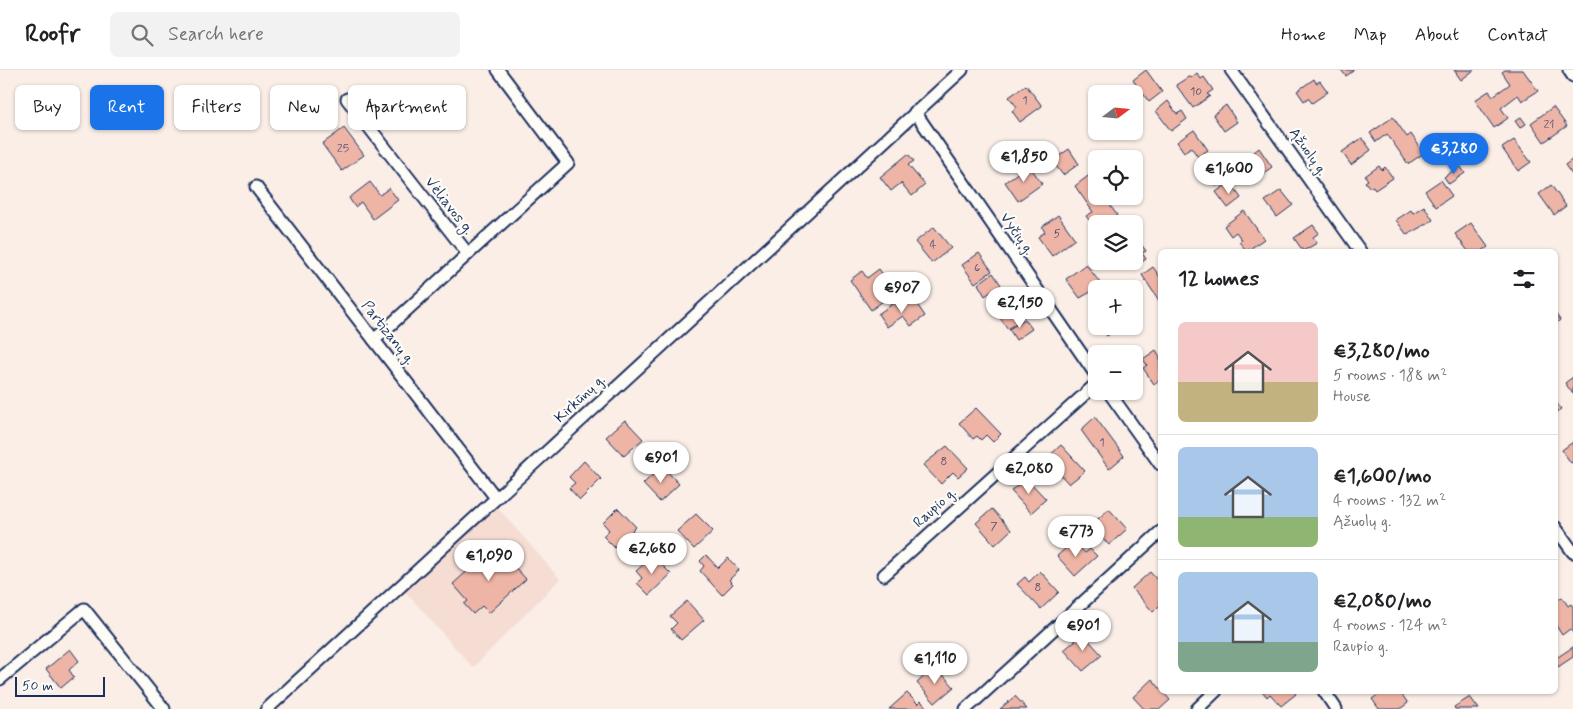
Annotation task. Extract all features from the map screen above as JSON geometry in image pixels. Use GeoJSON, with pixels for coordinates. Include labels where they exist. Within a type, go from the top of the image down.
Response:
{"type":"FeatureCollection","features":[{"type":"Feature","properties":{"kind":"street"},"geometry":{"type":"LineString","coordinates":[[468,254],[568,163],[498,70]]}},
{"type":"Feature","properties":{"kind":"street"},"geometry":{"type":"LineString","coordinates":[[915,112],[962,70]]}},
{"type":"Feature","properties":{"kind":"street","name":"Ąžuolų g."},"geometry":{"type":"LineString","coordinates":[[1231,70],[1359,249]]}},
{"type":"Feature","properties":{"kind":"street"},"geometry":{"type":"LineString","coordinates":[[1568,70],[1573,76]]}},
{"type":"Feature","properties":{"kind":"street","name":"Vėliavos g."},"geometry":{"type":"LineString","coordinates":[[347,99],[468,254],[374,340]]}},
{"type":"Feature","properties":{"kind":"street","name":"Vyčių g."},"geometry":{"type":"LineString","coordinates":[[915,112],[1088,363]]}},
{"type":"Feature","properties":{"kind":"street","name":"Kirkūnų g."},"geometry":{"type":"LineString","coordinates":[[267,709],[915,112]]}},
{"type":"Feature","properties":{"kind":"street","name":"Partizanų g."},"geometry":{"type":"LineString","coordinates":[[256,187],[496,498]]}},
{"type":"Feature","properties":{"kind":"street","name":"Raupio g."},"geometry":{"type":"LineString","coordinates":[[884,575],[1088,391]]}},
{"type":"Feature","properties":{"kind":"street"},"geometry":{"type":"LineString","coordinates":[[1114,400],[1158,461]]}},
{"type":"Feature","properties":{"kind":"street"},"geometry":{"type":"LineString","coordinates":[[1558,531],[1573,552]]}},
{"type":"Feature","properties":{"kind":"street"},"geometry":{"type":"LineString","coordinates":[[966,709],[1158,534]]}},
{"type":"Feature","properties":{"kind":"street"},"geometry":{"type":"LineString","coordinates":[[0,679],[84,609],[164,709]]}},
{"type":"Feature","properties":{"kind":"street"},"geometry":{"type":"LineString","coordinates":[[1197,709],[1213,694]]}},
{"type":"Feature","properties":{"kind":"street"},"geometry":{"type":"LineString","coordinates":[[1326,694],[1336,709]]}},
{"type":"Feature","properties":{"kind":"shaded area"},"geometry":{"type":"Polygon","coordinates":[[[492,501],[560,579],[473,668],[401,587],[492,501]]]}},
{"type":"Feature","properties":{"kind":"building"},"geometry":{"type":"Polygon","coordinates":[[[1146,70],[1162,92],[1149,102],[1143,94],[1143,85],[1137,85],[1133,80],[1146,70]]]}},
{"type":"Feature","properties":{"kind":"building"},"geometry":{"type":"Polygon","coordinates":[[[1341,70],[1353,70],[1353,71],[1346,76],[1341,70]]]}},
{"type":"Feature","properties":{"kind":"building"},"geometry":{"type":"Polygon","coordinates":[[[1454,70],[1474,70],[1461,80],[1454,70]]]}},
{"type":"Feature","properties":{"kind":"building"},"geometry":{"type":"Polygon","coordinates":[[[1505,70],[1523,70],[1538,91],[1522,101],[1518,95],[1501,108],[1508,118],[1494,128],[1475,100],[1489,91],[1493,96],[1510,84],[1502,72],[1505,70]]]}},
{"type":"Feature","properties":{"kind":"building"},"geometry":{"type":"Polygon","coordinates":[[[1197,73],[1201,79],[1204,77],[1213,90],[1207,94],[1210,96],[1193,108],[1176,85],[1197,73]]]}},
{"type":"Feature","properties":{"kind":"building"},"geometry":{"type":"Polygon","coordinates":[[[1314,79],[1316,83],[1320,81],[1328,92],[1312,103],[1308,98],[1304,101],[1297,91],[1314,79]]]}},
{"type":"Feature","properties":{"kind":"building"},"geometry":{"type":"Polygon","coordinates":[[[1026,85],[1042,106],[1020,122],[1012,111],[1017,107],[1009,97],[1026,85]]]}},
{"type":"Feature","properties":{"kind":"building"},"geometry":{"type":"Polygon","coordinates":[[[1168,101],[1177,114],[1182,111],[1187,119],[1171,131],[1156,111],[1168,101]]]}},
{"type":"Feature","properties":{"kind":"building"},"geometry":{"type":"Polygon","coordinates":[[[1226,105],[1237,122],[1224,131],[1213,115],[1226,105]]]}},
{"type":"Feature","properties":{"kind":"building"},"geometry":{"type":"Polygon","coordinates":[[[1553,107],[1567,126],[1544,142],[1531,123],[1553,107]]]}},
{"type":"Feature","properties":{"kind":"building"},"geometry":{"type":"Polygon","coordinates":[[[1393,117],[1407,137],[1411,134],[1424,153],[1408,164],[1387,134],[1376,142],[1370,133],[1393,117]]]}},
{"type":"Feature","properties":{"kind":"building"},"geometry":{"type":"Polygon","coordinates":[[[1521,117],[1526,124],[1520,128],[1515,121],[1521,117]]]}},
{"type":"Feature","properties":{"kind":"building"},"geometry":{"type":"Polygon","coordinates":[[[344,128],[364,155],[342,171],[322,144],[344,128]]]}},
{"type":"Feature","properties":{"kind":"building"},"geometry":{"type":"Polygon","coordinates":[[[1194,130],[1208,150],[1198,157],[1191,147],[1184,152],[1177,142],[1194,130]]]}},
{"type":"Feature","properties":{"kind":"building"},"geometry":{"type":"Polygon","coordinates":[[[1362,138],[1371,150],[1351,165],[1342,152],[1362,138]]]}},
{"type":"Feature","properties":{"kind":"building"},"geometry":{"type":"Polygon","coordinates":[[[1514,140],[1531,162],[1518,171],[1502,148],[1514,140]]]}},
{"type":"Feature","properties":{"kind":"building"},"geometry":{"type":"Polygon","coordinates":[[[1259,148],[1272,167],[1257,178],[1255,174],[1251,177],[1243,166],[1247,163],[1244,160],[1259,148]]]}},
{"type":"Feature","properties":{"kind":"building"},"geometry":{"type":"Polygon","coordinates":[[[1069,149],[1079,164],[1063,175],[1052,161],[1069,149]]]}},
{"type":"Feature","properties":{"kind":"building"},"geometry":{"type":"Polygon","coordinates":[[[908,154],[914,161],[908,165],[925,185],[912,196],[901,183],[891,191],[880,177],[908,154]]]}},
{"type":"Feature","properties":{"kind":"building"},"geometry":{"type":"Polygon","coordinates":[[[1573,159],[1573,176],[1565,165],[1573,159]]]}},
{"type":"Feature","properties":{"kind":"building"},"geometry":{"type":"Polygon","coordinates":[[[1029,165],[1042,184],[1018,201],[1005,182],[1029,165]]]}},
{"type":"Feature","properties":{"kind":"building"},"geometry":{"type":"Polygon","coordinates":[[[1379,166],[1382,170],[1385,167],[1393,178],[1375,190],[1372,186],[1370,188],[1365,182],[1368,180],[1365,176],[1379,166]]]}},
{"type":"Feature","properties":{"kind":"building"},"geometry":{"type":"Polygon","coordinates":[[[1460,166],[1465,173],[1449,184],[1444,177],[1460,166]]]}},
{"type":"Feature","properties":{"kind":"building"},"geometry":{"type":"Polygon","coordinates":[[[1228,169],[1232,175],[1216,186],[1212,180],[1228,169]]]}},
{"type":"Feature","properties":{"kind":"building"},"geometry":{"type":"Polygon","coordinates":[[[1088,176],[1088,205],[1075,186],[1088,176]]]}},
{"type":"Feature","properties":{"kind":"building"},"geometry":{"type":"Polygon","coordinates":[[[1441,180],[1452,196],[1436,207],[1425,191],[1441,180]]]}},
{"type":"Feature","properties":{"kind":"building"},"geometry":{"type":"Polygon","coordinates":[[[370,182],[380,195],[389,188],[398,200],[373,219],[361,202],[355,207],[349,198],[370,182]]]}},
{"type":"Feature","properties":{"kind":"building"},"geometry":{"type":"Polygon","coordinates":[[[1230,182],[1241,198],[1228,208],[1216,192],[1230,182]]]}},
{"type":"Feature","properties":{"kind":"building"},"geometry":{"type":"Polygon","coordinates":[[[1551,185],[1566,206],[1554,215],[1539,194],[1551,185]]]}},
{"type":"Feature","properties":{"kind":"building"},"geometry":{"type":"Polygon","coordinates":[[[1281,190],[1293,205],[1277,217],[1265,201],[1281,190]]]}},
{"type":"Feature","properties":{"kind":"building"},"geometry":{"type":"Polygon","coordinates":[[[1088,205],[1110,205],[1117,215],[1088,215],[1088,219],[1086,216],[1093,212],[1088,205]]]}},
{"type":"Feature","properties":{"kind":"building"},"geometry":{"type":"Polygon","coordinates":[[[1424,206],[1433,220],[1407,235],[1396,220],[1411,210],[1413,213],[1424,206]]]}},
{"type":"Feature","properties":{"kind":"building"},"geometry":{"type":"Polygon","coordinates":[[[1244,211],[1264,239],[1250,249],[1245,249],[1239,242],[1242,240],[1236,232],[1231,236],[1224,226],[1244,211]]]}},
{"type":"Feature","properties":{"kind":"building"},"geometry":{"type":"Polygon","coordinates":[[[1058,215],[1075,239],[1052,256],[1038,237],[1045,232],[1042,227],[1058,215]]]}},
{"type":"Feature","properties":{"kind":"building"},"geometry":{"type":"Polygon","coordinates":[[[1471,223],[1488,247],[1485,249],[1466,249],[1455,234],[1471,223]]]}},
{"type":"Feature","properties":{"kind":"building"},"geometry":{"type":"Polygon","coordinates":[[[1313,225],[1319,233],[1313,237],[1317,243],[1306,249],[1302,249],[1294,238],[1313,225]]]}},
{"type":"Feature","properties":{"kind":"building"},"geometry":{"type":"Polygon","coordinates":[[[934,227],[951,248],[932,263],[915,242],[934,227]]]}},
{"type":"Feature","properties":{"kind":"building"},"geometry":{"type":"Polygon","coordinates":[[[979,253],[992,271],[975,283],[962,265],[979,253]]]}},
{"type":"Feature","properties":{"kind":"building"},"geometry":{"type":"Polygon","coordinates":[[[1086,264],[1088,270],[1090,270],[1098,280],[1088,280],[1088,294],[1080,298],[1066,279],[1086,264]]]}},
{"type":"Feature","properties":{"kind":"building"},"geometry":{"type":"Polygon","coordinates":[[[1153,267],[1158,274],[1158,299],[1142,275],[1153,267]]]}},
{"type":"Feature","properties":{"kind":"building"},"geometry":{"type":"Polygon","coordinates":[[[879,269],[895,292],[871,310],[850,280],[862,271],[867,278],[879,269]]]}},
{"type":"Feature","properties":{"kind":"building"},"geometry":{"type":"Polygon","coordinates":[[[993,273],[1001,285],[985,296],[978,284],[993,273]]]}},
{"type":"Feature","properties":{"kind":"building"},"geometry":{"type":"Polygon","coordinates":[[[1008,295],[1024,317],[1008,329],[992,307],[1008,295]]]}},
{"type":"Feature","properties":{"kind":"building"},"geometry":{"type":"Polygon","coordinates":[[[914,300],[925,316],[911,326],[903,316],[887,327],[878,314],[894,303],[900,310],[914,300]]]}},
{"type":"Feature","properties":{"kind":"building"},"geometry":{"type":"Polygon","coordinates":[[[1025,319],[1032,329],[1016,340],[1009,329],[1025,319]]]}},
{"type":"Feature","properties":{"kind":"building"},"geometry":{"type":"Polygon","coordinates":[[[1156,350],[1158,354],[1158,381],[1154,384],[1143,368],[1147,365],[1143,359],[1156,350]]]}},
{"type":"Feature","properties":{"kind":"building"},"geometry":{"type":"Polygon","coordinates":[[[1573,377],[1573,394],[1565,383],[1573,377]]]}},
{"type":"Feature","properties":{"kind":"building"},"geometry":{"type":"Polygon","coordinates":[[[976,408],[1001,434],[993,442],[986,435],[981,440],[977,436],[973,439],[959,423],[976,408]]]}},
{"type":"Feature","properties":{"kind":"building"},"geometry":{"type":"Polygon","coordinates":[[[1095,417],[1124,456],[1109,469],[1081,430],[1095,417]]]}},
{"type":"Feature","properties":{"kind":"building"},"geometry":{"type":"Polygon","coordinates":[[[625,420],[643,439],[624,456],[606,437],[625,420]]]}},
{"type":"Feature","properties":{"kind":"building"},"geometry":{"type":"Polygon","coordinates":[[[1573,442],[1573,462],[1571,463],[1562,450],[1573,442]]]}},
{"type":"Feature","properties":{"kind":"building"},"geometry":{"type":"Polygon","coordinates":[[[1061,445],[1085,471],[1069,484],[1046,459],[1061,445]]]}},
{"type":"Feature","properties":{"kind":"building"},"geometry":{"type":"Polygon","coordinates":[[[947,446],[968,468],[958,477],[953,472],[941,484],[923,465],[947,446]]]}},
{"type":"Feature","properties":{"kind":"building"},"geometry":{"type":"Polygon","coordinates":[[[584,461],[601,479],[580,500],[569,488],[575,483],[569,477],[584,461]]]}},
{"type":"Feature","properties":{"kind":"building"},"geometry":{"type":"Polygon","coordinates":[[[662,466],[679,484],[660,502],[643,484],[662,466]]]}},
{"type":"Feature","properties":{"kind":"building"},"geometry":{"type":"Polygon","coordinates":[[[1026,478],[1046,499],[1031,513],[1011,491],[1026,478]]]}},
{"type":"Feature","properties":{"kind":"building"},"geometry":{"type":"Polygon","coordinates":[[[618,508],[636,527],[615,548],[603,536],[609,530],[603,523],[618,508]]]}},
{"type":"Feature","properties":{"kind":"building"},"geometry":{"type":"Polygon","coordinates":[[[992,509],[1011,530],[995,545],[976,523],[992,509]]]}},
{"type":"Feature","properties":{"kind":"building"},"geometry":{"type":"Polygon","coordinates":[[[1109,509],[1127,529],[1109,545],[1091,525],[1109,509]]]}},
{"type":"Feature","properties":{"kind":"building"},"geometry":{"type":"Polygon","coordinates":[[[696,514],[713,531],[694,549],[677,531],[696,514]]]}},
{"type":"Feature","properties":{"kind":"building"},"geometry":{"type":"Polygon","coordinates":[[[1074,541],[1085,553],[1090,549],[1097,556],[1075,576],[1057,556],[1074,541]]]}},
{"type":"Feature","properties":{"kind":"building"},"geometry":{"type":"Polygon","coordinates":[[[495,546],[526,579],[489,613],[482,606],[473,614],[464,604],[468,601],[453,584],[495,546]]]}},
{"type":"Feature","properties":{"kind":"building"},"geometry":{"type":"Polygon","coordinates":[[[706,555],[718,568],[728,558],[739,570],[729,580],[733,584],[722,595],[700,571],[704,566],[700,561],[706,555]]]}},
{"type":"Feature","properties":{"kind":"building"},"geometry":{"type":"Polygon","coordinates":[[[653,556],[671,574],[649,595],[637,583],[642,578],[636,571],[653,556]]]}},
{"type":"Feature","properties":{"kind":"building"},"geometry":{"type":"Polygon","coordinates":[[[1040,571],[1059,592],[1041,609],[1017,584],[1025,577],[1029,582],[1040,571]]]}},
{"type":"Feature","properties":{"kind":"building"},"geometry":{"type":"Polygon","coordinates":[[[1150,572],[1158,581],[1158,607],[1153,612],[1132,588],[1150,572]]]}},
{"type":"Feature","properties":{"kind":"building"},"geometry":{"type":"Polygon","coordinates":[[[1562,597],[1568,606],[1571,604],[1573,607],[1573,633],[1570,629],[1562,635],[1558,629],[1558,600],[1562,597]]]}},
{"type":"Feature","properties":{"kind":"building"},"geometry":{"type":"Polygon","coordinates":[[[687,601],[704,620],[681,640],[671,629],[677,623],[670,616],[687,601]]]}},
{"type":"Feature","properties":{"kind":"building"},"geometry":{"type":"Polygon","coordinates":[[[1083,634],[1102,655],[1083,671],[1064,650],[1083,634]]]}},
{"type":"Feature","properties":{"kind":"building"},"geometry":{"type":"Polygon","coordinates":[[[1573,647],[1573,657],[1558,667],[1558,657],[1573,647]]]}},
{"type":"Feature","properties":{"kind":"building"},"geometry":{"type":"Polygon","coordinates":[[[70,649],[79,661],[69,670],[74,677],[61,688],[46,669],[70,649]]]}},
{"type":"Feature","properties":{"kind":"building"},"geometry":{"type":"Polygon","coordinates":[[[935,666],[954,687],[935,703],[917,683],[935,666]]]}},
{"type":"Feature","properties":{"kind":"building"},"geometry":{"type":"Polygon","coordinates":[[[1152,679],[1158,686],[1158,694],[1165,694],[1170,700],[1160,709],[1144,709],[1133,697],[1152,679]]]}},
{"type":"Feature","properties":{"kind":"building"},"geometry":{"type":"Polygon","coordinates":[[[907,693],[918,704],[921,701],[928,709],[889,709],[907,693]]]}},
{"type":"Feature","properties":{"kind":"building"},"geometry":{"type":"Polygon","coordinates":[[[1270,694],[1296,694],[1281,706],[1270,694]]]}},
{"type":"Feature","properties":{"kind":"building"},"geometry":{"type":"Polygon","coordinates":[[[1379,694],[1401,694],[1408,703],[1400,709],[1379,709],[1372,699],[1379,694]]]}},
{"type":"Feature","properties":{"kind":"building"},"geometry":{"type":"Polygon","coordinates":[[[1015,696],[1027,709],[1000,709],[1015,696]]]}},
{"type":"Feature","properties":{"kind":"building"},"geometry":{"type":"Polygon","coordinates":[[[1470,697],[1479,709],[1455,709],[1454,707],[1470,697]]]}}]}
